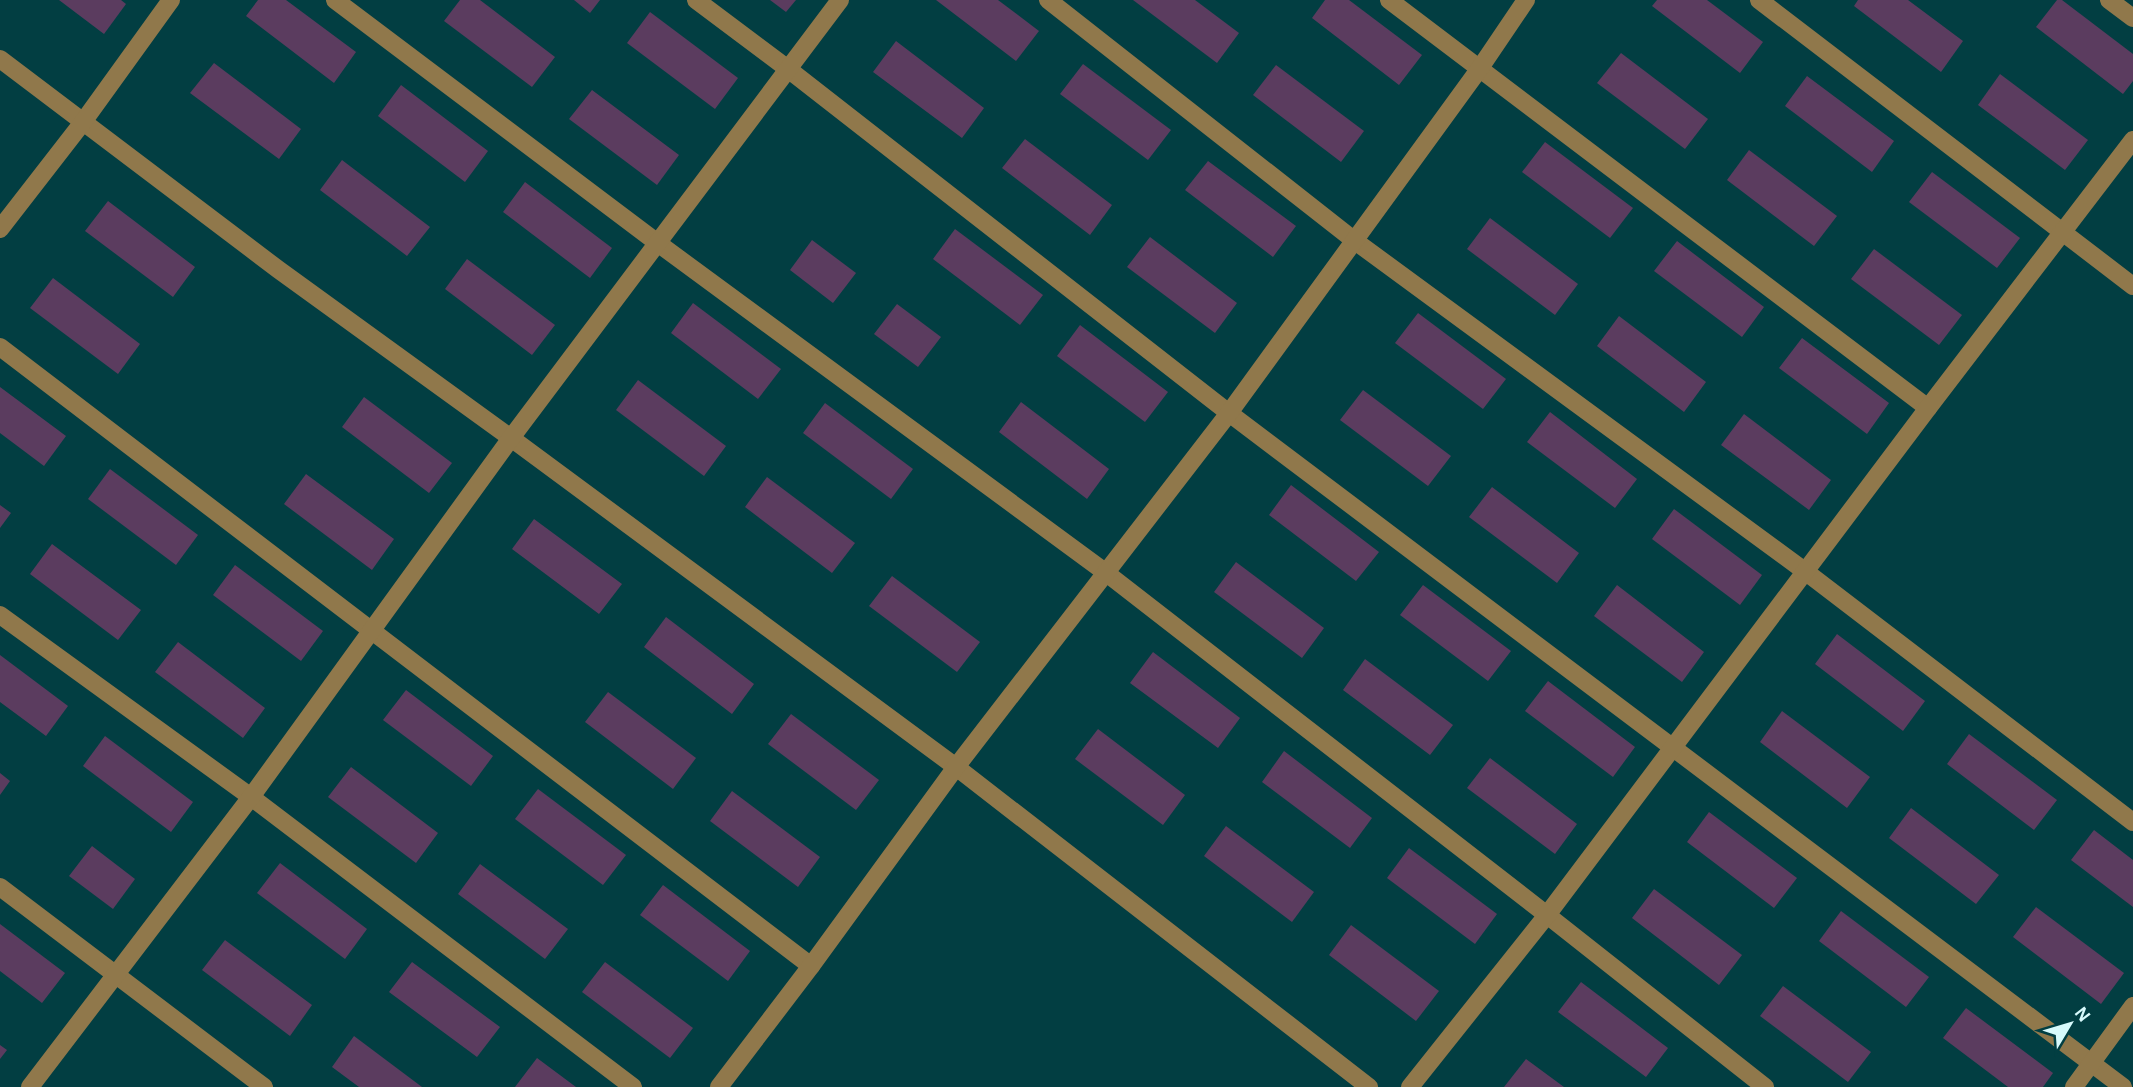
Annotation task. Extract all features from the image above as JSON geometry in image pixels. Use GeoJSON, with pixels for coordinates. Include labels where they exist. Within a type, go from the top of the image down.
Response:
{"type":"FeatureCollection","features":[{"type":"Feature","properties":{"kind":"street"},"geometry":{"type":"LineString","coordinates":[[0,229],[83,122],[171,0]]}},
{"type":"Feature","properties":{"kind":"street"},"geometry":{"type":"LineString","coordinates":[[335,0],[659,244],[1105,572],[1765,1087]]}},
{"type":"Feature","properties":{"kind":"street"},"geometry":{"type":"LineString","coordinates":[[696,0],[789,69],[1229,413],[2123,1087]]}},
{"type":"Feature","properties":{"kind":"street"},"geometry":{"type":"LineString","coordinates":[[30,1087],[251,797],[511,438],[840,0]]}},
{"type":"Feature","properties":{"kind":"street"},"geometry":{"type":"LineString","coordinates":[[1048,0],[1355,241],[1806,572],[2133,822]]}},
{"type":"Feature","properties":{"kind":"street"},"geometry":{"type":"LineString","coordinates":[[1389,0],[1928,408]]}},
{"type":"Feature","properties":{"kind":"street"},"geometry":{"type":"LineString","coordinates":[[719,1087],[956,768],[1229,413],[1480,68],[1526,0]]}},
{"type":"Feature","properties":{"kind":"street"},"geometry":{"type":"LineString","coordinates":[[1759,0],[2133,286]]}},
{"type":"Feature","properties":{"kind":"street"},"geometry":{"type":"LineString","coordinates":[[2109,0],[2133,18]]}},
{"type":"Feature","properties":{"kind":"street"},"geometry":{"type":"LineString","coordinates":[[0,59],[279,270],[511,438],[956,768],[1368,1087]]}},
{"type":"Feature","properties":{"kind":"street"},"geometry":{"type":"LineString","coordinates":[[1410,1087],[1547,915],[2133,140]]}},
{"type":"Feature","properties":{"kind":"street"},"geometry":{"type":"LineString","coordinates":[[0,347],[811,966]]}},
{"type":"Feature","properties":{"kind":"street"},"geometry":{"type":"LineString","coordinates":[[0,615],[251,797],[633,1087]]}},
{"type":"Feature","properties":{"kind":"street"},"geometry":{"type":"LineString","coordinates":[[0,887],[264,1087]]}},
{"type":"Feature","properties":{"kind":"street"},"geometry":{"type":"LineString","coordinates":[[2074,1087],[2133,1006]]}},
{"type":"Feature","properties":{"kind":"building"},"geometry":{"type":"Polygon","coordinates":[[[59,0],[121,0],[126,4],[104,34],[59,0]]]}},
{"type":"Feature","properties":{"kind":"building"},"geometry":{"type":"Polygon","coordinates":[[[258,0],[286,0],[356,52],[334,83],[246,16],[258,0]]]}},
{"type":"Feature","properties":{"kind":"building"},"geometry":{"type":"Polygon","coordinates":[[[460,0],[480,0],[555,57],[532,87],[444,21],[460,0]]]}},
{"type":"Feature","properties":{"kind":"building"},"geometry":{"type":"Polygon","coordinates":[[[574,0],[600,0],[590,13],[574,0]]]}},
{"type":"Feature","properties":{"kind":"building"},"geometry":{"type":"Polygon","coordinates":[[[770,0],[796,0],[786,12],[770,0]]]}},
{"type":"Feature","properties":{"kind":"building"},"geometry":{"type":"Polygon","coordinates":[[[936,0],[998,0],[1039,31],[1016,61],[936,0]]]}},
{"type":"Feature","properties":{"kind":"building"},"geometry":{"type":"Polygon","coordinates":[[[1133,0],[1195,0],[1239,33],[1217,63],[1133,0]]]}},
{"type":"Feature","properties":{"kind":"building"},"geometry":{"type":"Polygon","coordinates":[[[1325,0],[1349,0],[1422,55],[1399,85],[1312,18],[1325,0]]]}},
{"type":"Feature","properties":{"kind":"building"},"geometry":{"type":"Polygon","coordinates":[[[1657,0],[1707,0],[1763,42],[1740,73],[1652,6],[1657,0]]]}},
{"type":"Feature","properties":{"kind":"building"},"geometry":{"type":"Polygon","coordinates":[[[1858,0],[1908,0],[1963,41],[1941,72],[1854,6],[1858,0]]]}},
{"type":"Feature","properties":{"kind":"building"},"geometry":{"type":"Polygon","coordinates":[[[2057,0],[2062,0],[2133,54],[2133,81],[2123,94],[2036,27],[2057,0]]]}},
{"type":"Feature","properties":{"kind":"building"},"geometry":{"type":"Polygon","coordinates":[[[650,12],[738,78],[715,109],[627,43],[650,12]]]}},
{"type":"Feature","properties":{"kind":"building"},"geometry":{"type":"Polygon","coordinates":[[[896,41],[984,108],[962,138],[873,72],[896,41]]]}},
{"type":"Feature","properties":{"kind":"building"},"geometry":{"type":"Polygon","coordinates":[[[1621,53],[1708,119],[1685,149],[1597,83],[1621,53]]]}},
{"type":"Feature","properties":{"kind":"building"},"geometry":{"type":"Polygon","coordinates":[[[214,63],[301,129],[279,159],[190,93],[214,63]]]}},
{"type":"Feature","properties":{"kind":"building"},"geometry":{"type":"Polygon","coordinates":[[[1083,64],[1171,130],[1148,160],[1060,94],[1083,64]]]}},
{"type":"Feature","properties":{"kind":"building"},"geometry":{"type":"Polygon","coordinates":[[[1276,65],[1364,131],[1341,162],[1253,95],[1276,65]]]}},
{"type":"Feature","properties":{"kind":"building"},"geometry":{"type":"Polygon","coordinates":[[[2000,74],[2088,140],[2065,170],[1978,105],[2000,74]]]}},
{"type":"Feature","properties":{"kind":"building"},"geometry":{"type":"Polygon","coordinates":[[[1807,76],[1894,141],[1872,172],[1785,106],[1807,76]]]}},
{"type":"Feature","properties":{"kind":"building"},"geometry":{"type":"Polygon","coordinates":[[[401,85],[488,151],[465,182],[378,116],[401,85]]]}},
{"type":"Feature","properties":{"kind":"building"},"geometry":{"type":"Polygon","coordinates":[[[592,90],[679,155],[657,185],[569,119],[592,90]]]}},
{"type":"Feature","properties":{"kind":"building"},"geometry":{"type":"Polygon","coordinates":[[[1025,139],[1112,205],[1090,235],[1002,168],[1025,139]]]}},
{"type":"Feature","properties":{"kind":"building"},"geometry":{"type":"Polygon","coordinates":[[[1545,142],[1633,208],[1610,238],[1522,172],[1545,142]]]}},
{"type":"Feature","properties":{"kind":"building"},"geometry":{"type":"Polygon","coordinates":[[[1749,150],[1837,216],[1814,246],[1727,180],[1749,150]]]}},
{"type":"Feature","properties":{"kind":"building"},"geometry":{"type":"Polygon","coordinates":[[[342,160],[430,227],[407,256],[320,190],[342,160]]]}},
{"type":"Feature","properties":{"kind":"building"},"geometry":{"type":"Polygon","coordinates":[[[1208,161],[1296,226],[1273,257],[1185,190],[1208,161]]]}},
{"type":"Feature","properties":{"kind":"building"},"geometry":{"type":"Polygon","coordinates":[[[1932,172],[2020,238],[1997,268],[1909,202],[1932,172]]]}},
{"type":"Feature","properties":{"kind":"building"},"geometry":{"type":"Polygon","coordinates":[[[525,182],[612,248],[590,278],[503,212],[525,182]]]}},
{"type":"Feature","properties":{"kind":"building"},"geometry":{"type":"Polygon","coordinates":[[[108,201],[195,267],[173,297],[85,231],[108,201]]]}},
{"type":"Feature","properties":{"kind":"building"},"geometry":{"type":"Polygon","coordinates":[[[1490,218],[1578,284],[1555,315],[1467,249],[1490,218]]]}},
{"type":"Feature","properties":{"kind":"building"},"geometry":{"type":"Polygon","coordinates":[[[955,229],[1043,295],[1020,325],[933,259],[955,229]]]}},
{"type":"Feature","properties":{"kind":"building"},"geometry":{"type":"Polygon","coordinates":[[[1150,237],[1237,303],[1215,333],[1127,267],[1150,237]]]}},
{"type":"Feature","properties":{"kind":"building"},"geometry":{"type":"Polygon","coordinates":[[[812,240],[856,273],[833,303],[790,270],[812,240]]]}},
{"type":"Feature","properties":{"kind":"building"},"geometry":{"type":"Polygon","coordinates":[[[1677,241],[1764,307],[1742,337],[1654,271],[1677,241]]]}},
{"type":"Feature","properties":{"kind":"building"},"geometry":{"type":"Polygon","coordinates":[[[1874,249],[1962,315],[1939,345],[1851,279],[1874,249]]]}},
{"type":"Feature","properties":{"kind":"building"},"geometry":{"type":"Polygon","coordinates":[[[467,259],[555,325],[532,355],[445,289],[467,259]]]}},
{"type":"Feature","properties":{"kind":"building"},"geometry":{"type":"Polygon","coordinates":[[[53,278],[140,344],[118,374],[30,308],[53,278]]]}},
{"type":"Feature","properties":{"kind":"building"},"geometry":{"type":"Polygon","coordinates":[[[693,303],[781,369],[758,399],[671,333],[693,303]]]}},
{"type":"Feature","properties":{"kind":"building"},"geometry":{"type":"Polygon","coordinates":[[[897,304],[941,337],[918,367],[874,334],[897,304]]]}},
{"type":"Feature","properties":{"kind":"building"},"geometry":{"type":"Polygon","coordinates":[[[1418,313],[1506,379],[1483,409],[1395,343],[1418,313]]]}},
{"type":"Feature","properties":{"kind":"building"},"geometry":{"type":"Polygon","coordinates":[[[1619,316],[1706,382],[1684,412],[1597,346],[1619,316]]]}},
{"type":"Feature","properties":{"kind":"building"},"geometry":{"type":"Polygon","coordinates":[[[1080,325],[1168,392],[1145,422],[1057,356],[1080,325]]]}},
{"type":"Feature","properties":{"kind":"building"},"geometry":{"type":"Polygon","coordinates":[[[1802,338],[1889,403],[1867,434],[1779,368],[1802,338]]]}},
{"type":"Feature","properties":{"kind":"building"},"geometry":{"type":"Polygon","coordinates":[[[638,380],[726,446],[704,476],[616,410],[638,380]]]}},
{"type":"Feature","properties":{"kind":"building"},"geometry":{"type":"Polygon","coordinates":[[[0,387],[66,436],[44,466],[0,433],[0,387]]]}},
{"type":"Feature","properties":{"kind":"building"},"geometry":{"type":"Polygon","coordinates":[[[1363,390],[1451,456],[1428,486],[1340,420],[1363,390]]]}},
{"type":"Feature","properties":{"kind":"building"},"geometry":{"type":"Polygon","coordinates":[[[364,397],[452,463],[429,493],[342,427],[364,397]]]}},
{"type":"Feature","properties":{"kind":"building"},"geometry":{"type":"Polygon","coordinates":[[[1021,402],[1109,469],[1087,499],[999,432],[1021,402]]]}},
{"type":"Feature","properties":{"kind":"building"},"geometry":{"type":"Polygon","coordinates":[[[825,403],[913,469],[891,499],[803,433],[825,403]]]}},
{"type":"Feature","properties":{"kind":"building"},"geometry":{"type":"Polygon","coordinates":[[[1550,412],[1637,479],[1615,508],[1527,442],[1550,412]]]}},
{"type":"Feature","properties":{"kind":"building"},"geometry":{"type":"Polygon","coordinates":[[[1744,414],[1831,480],[1809,510],[1721,445],[1744,414]]]}},
{"type":"Feature","properties":{"kind":"building"},"geometry":{"type":"Polygon","coordinates":[[[110,469],[198,535],[176,565],[88,499],[110,469]]]}},
{"type":"Feature","properties":{"kind":"building"},"geometry":{"type":"Polygon","coordinates":[[[306,474],[394,539],[372,570],[284,504],[306,474]]]}},
{"type":"Feature","properties":{"kind":"building"},"geometry":{"type":"Polygon","coordinates":[[[767,477],[855,543],[832,573],[745,507],[767,477]]]}},
{"type":"Feature","properties":{"kind":"building"},"geometry":{"type":"Polygon","coordinates":[[[1291,485],[1379,552],[1356,581],[1269,515],[1291,485]]]}},
{"type":"Feature","properties":{"kind":"building"},"geometry":{"type":"Polygon","coordinates":[[[1492,487],[1579,553],[1557,583],[1469,517],[1492,487]]]}},
{"type":"Feature","properties":{"kind":"building"},"geometry":{"type":"Polygon","coordinates":[[[0,505],[11,513],[0,528],[0,505]]]}},
{"type":"Feature","properties":{"kind":"building"},"geometry":{"type":"Polygon","coordinates":[[[1674,509],[1762,575],[1740,605],[1652,539],[1674,509]]]}},
{"type":"Feature","properties":{"kind":"building"},"geometry":{"type":"Polygon","coordinates":[[[534,519],[622,584],[599,614],[512,549],[534,519]]]}},
{"type":"Feature","properties":{"kind":"building"},"geometry":{"type":"Polygon","coordinates":[[[52,544],[141,610],[118,640],[30,574],[52,544]]]}},
{"type":"Feature","properties":{"kind":"building"},"geometry":{"type":"Polygon","coordinates":[[[1236,562],[1324,628],[1302,658],[1214,592],[1236,562]]]}},
{"type":"Feature","properties":{"kind":"building"},"geometry":{"type":"Polygon","coordinates":[[[235,565],[323,631],[301,661],[213,595],[235,565]]]}},
{"type":"Feature","properties":{"kind":"building"},"geometry":{"type":"Polygon","coordinates":[[[892,576],[980,642],[957,672],[869,606],[892,576]]]}},
{"type":"Feature","properties":{"kind":"building"},"geometry":{"type":"Polygon","coordinates":[[[1423,585],[1511,651],[1488,681],[1400,615],[1423,585]]]}},
{"type":"Feature","properties":{"kind":"building"},"geometry":{"type":"Polygon","coordinates":[[[1617,585],[1704,652],[1682,682],[1594,616],[1617,585]]]}},
{"type":"Feature","properties":{"kind":"building"},"geometry":{"type":"Polygon","coordinates":[[[666,617],[754,684],[732,714],[644,647],[666,617]]]}},
{"type":"Feature","properties":{"kind":"building"},"geometry":{"type":"Polygon","coordinates":[[[1837,634],[1925,701],[1903,731],[1815,664],[1837,634]]]}},
{"type":"Feature","properties":{"kind":"building"},"geometry":{"type":"Polygon","coordinates":[[[178,642],[265,708],[243,738],[155,672],[178,642]]]}},
{"type":"Feature","properties":{"kind":"building"},"geometry":{"type":"Polygon","coordinates":[[[1153,652],[1240,718],[1218,748],[1130,683],[1153,652]]]}},
{"type":"Feature","properties":{"kind":"building"},"geometry":{"type":"Polygon","coordinates":[[[0,655],[68,706],[46,736],[0,702],[0,655]]]}},
{"type":"Feature","properties":{"kind":"building"},"geometry":{"type":"Polygon","coordinates":[[[1365,659],[1453,725],[1430,755],[1343,690],[1365,659]]]}},
{"type":"Feature","properties":{"kind":"building"},"geometry":{"type":"Polygon","coordinates":[[[1548,681],[1635,747],[1613,777],[1525,711],[1548,681]]]}},
{"type":"Feature","properties":{"kind":"building"},"geometry":{"type":"Polygon","coordinates":[[[406,690],[493,756],[471,786],[383,720],[406,690]]]}},
{"type":"Feature","properties":{"kind":"building"},"geometry":{"type":"Polygon","coordinates":[[[608,692],[696,758],[673,789],[585,722],[608,692]]]}},
{"type":"Feature","properties":{"kind":"building"},"geometry":{"type":"Polygon","coordinates":[[[1782,711],[1870,777],[1847,808],[1760,742],[1782,711]]]}},
{"type":"Feature","properties":{"kind":"building"},"geometry":{"type":"Polygon","coordinates":[[[791,714],[879,780],[856,810],[768,744],[791,714]]]}},
{"type":"Feature","properties":{"kind":"building"},"geometry":{"type":"Polygon","coordinates":[[[1098,729],[1185,795],[1163,825],[1075,759],[1098,729]]]}},
{"type":"Feature","properties":{"kind":"building"},"geometry":{"type":"Polygon","coordinates":[[[1969,734],[2057,800],[2034,830],[1947,764],[1969,734]]]}},
{"type":"Feature","properties":{"kind":"building"},"geometry":{"type":"Polygon","coordinates":[[[105,736],[193,802],[171,832],[83,766],[105,736]]]}},
{"type":"Feature","properties":{"kind":"building"},"geometry":{"type":"Polygon","coordinates":[[[1284,751],[1372,818],[1350,848],[1262,782],[1284,751]]]}},
{"type":"Feature","properties":{"kind":"building"},"geometry":{"type":"Polygon","coordinates":[[[1490,758],[1577,824],[1555,854],[1467,788],[1490,758]]]}},
{"type":"Feature","properties":{"kind":"building"},"geometry":{"type":"Polygon","coordinates":[[[351,767],[438,833],[416,863],[328,797],[351,767]]]}},
{"type":"Feature","properties":{"kind":"building"},"geometry":{"type":"Polygon","coordinates":[[[0,773],[10,781],[0,795],[0,773]]]}},
{"type":"Feature","properties":{"kind":"building"},"geometry":{"type":"Polygon","coordinates":[[[538,789],[626,855],[603,885],[515,819],[538,789]]]}},
{"type":"Feature","properties":{"kind":"building"},"geometry":{"type":"Polygon","coordinates":[[[732,791],[820,857],[798,887],[710,821],[732,791]]]}},
{"type":"Feature","properties":{"kind":"building"},"geometry":{"type":"Polygon","coordinates":[[[1911,808],[1999,875],[1976,904],[1889,838],[1911,808]]]}},
{"type":"Feature","properties":{"kind":"building"},"geometry":{"type":"Polygon","coordinates":[[[1709,812],[1797,878],[1774,908],[1687,842],[1709,812]]]}},
{"type":"Feature","properties":{"kind":"building"},"geometry":{"type":"Polygon","coordinates":[[[1226,826],[1314,892],[1292,922],[1204,856],[1226,826]]]}},
{"type":"Feature","properties":{"kind":"building"},"geometry":{"type":"Polygon","coordinates":[[[2094,830],[2133,860],[2133,907],[2071,860],[2094,830]]]}},
{"type":"Feature","properties":{"kind":"building"},"geometry":{"type":"Polygon","coordinates":[[[92,846],[135,879],[113,909],[69,876],[92,846]]]}},
{"type":"Feature","properties":{"kind":"building"},"geometry":{"type":"Polygon","coordinates":[[[1409,848],[1497,914],[1475,944],[1387,878],[1409,848]]]}},
{"type":"Feature","properties":{"kind":"building"},"geometry":{"type":"Polygon","coordinates":[[[280,863],[367,929],[345,959],[257,893],[280,863]]]}},
{"type":"Feature","properties":{"kind":"building"},"geometry":{"type":"Polygon","coordinates":[[[480,864],[568,929],[545,959],[458,894],[480,864]]]}},
{"type":"Feature","properties":{"kind":"building"},"geometry":{"type":"Polygon","coordinates":[[[663,885],[750,951],[728,981],[640,915],[663,885]]]}},
{"type":"Feature","properties":{"kind":"building"},"geometry":{"type":"Polygon","coordinates":[[[1654,889],[1742,955],[1719,985],[1632,918],[1654,889]]]}},
{"type":"Feature","properties":{"kind":"building"},"geometry":{"type":"Polygon","coordinates":[[[2036,907],[2124,973],[2101,1004],[2013,937],[2036,907]]]}},
{"type":"Feature","properties":{"kind":"building"},"geometry":{"type":"Polygon","coordinates":[[[1841,911],[1929,977],[1906,1007],[1819,941],[1841,911]]]}},
{"type":"Feature","properties":{"kind":"building"},"geometry":{"type":"Polygon","coordinates":[[[0,924],[65,973],[42,1003],[0,971],[0,924]]]}},
{"type":"Feature","properties":{"kind":"building"},"geometry":{"type":"Polygon","coordinates":[[[1351,925],[1439,991],[1416,1021],[1329,955],[1351,925]]]}},
{"type":"Feature","properties":{"kind":"building"},"geometry":{"type":"Polygon","coordinates":[[[225,940],[312,1005],[290,1036],[202,970],[225,940]]]}},
{"type":"Feature","properties":{"kind":"building"},"geometry":{"type":"Polygon","coordinates":[[[412,962],[500,1027],[477,1057],[389,992],[412,962]]]}},
{"type":"Feature","properties":{"kind":"building"},"geometry":{"type":"Polygon","coordinates":[[[605,962],[693,1028],[670,1058],[582,992],[605,962]]]}},
{"type":"Feature","properties":{"kind":"building"},"geometry":{"type":"Polygon","coordinates":[[[1581,982],[1668,1048],[1646,1077],[1558,1012],[1581,982]]]}},
{"type":"Feature","properties":{"kind":"building"},"geometry":{"type":"Polygon","coordinates":[[[1783,986],[1871,1052],[1848,1082],[1760,1016],[1783,986]]]}},
{"type":"Feature","properties":{"kind":"building"},"geometry":{"type":"Polygon","coordinates":[[[1966,1008],[2053,1073],[2043,1087],[2008,1087],[1943,1038],[1966,1008]]]}},
{"type":"Feature","properties":{"kind":"building"},"geometry":{"type":"Polygon","coordinates":[[[354,1036],[422,1087],[359,1087],[332,1067],[354,1036]]]}},
{"type":"Feature","properties":{"kind":"building"},"geometry":{"type":"Polygon","coordinates":[[[0,1045],[7,1050],[0,1059],[0,1045]]]}},
{"type":"Feature","properties":{"kind":"building"},"geometry":{"type":"Polygon","coordinates":[[[537,1058],[576,1087],[515,1087],[537,1058]]]}},
{"type":"Feature","properties":{"kind":"building"},"geometry":{"type":"Polygon","coordinates":[[[1526,1059],[1564,1087],[1504,1087],[1526,1059]]]}}]}
